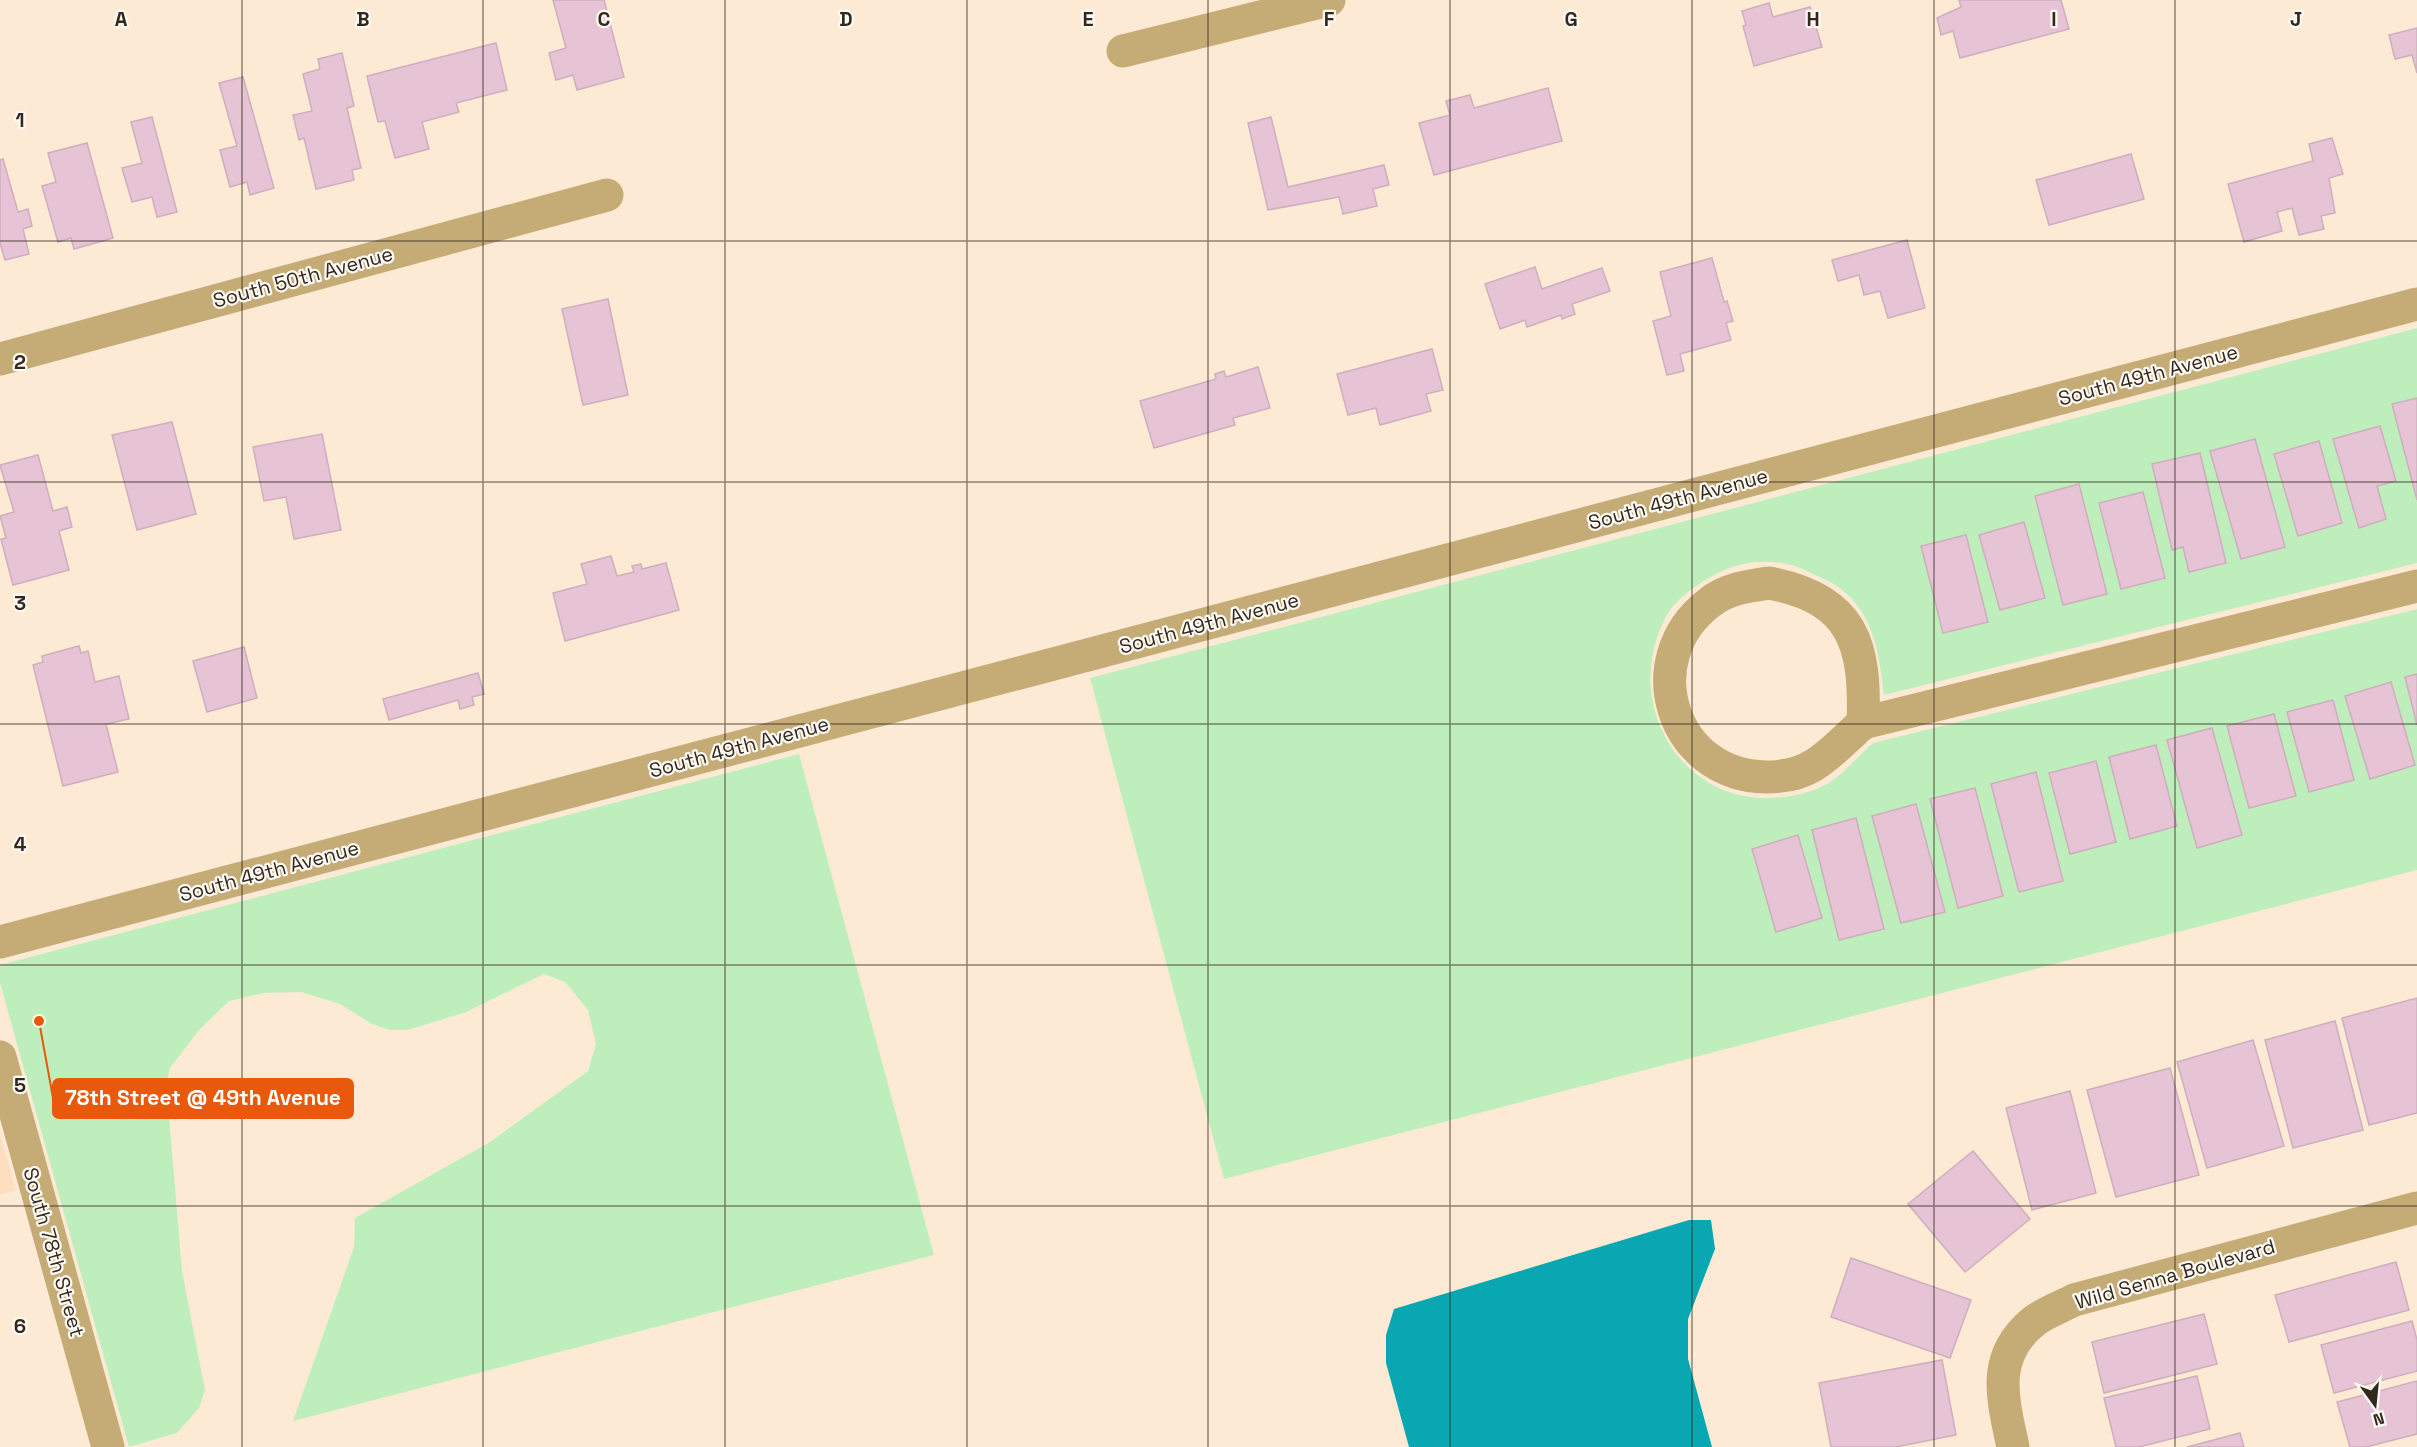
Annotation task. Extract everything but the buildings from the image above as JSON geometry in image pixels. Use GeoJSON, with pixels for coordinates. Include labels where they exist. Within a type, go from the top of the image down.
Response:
{"type":"FeatureCollection","features":[{"type":"Feature","properties":{"kind":"street"},"geometry":{"type":"LineString","coordinates":[[1123,51],[1329,0]]}},
{"type":"Feature","properties":{"kind":"street","name":"South 50th Avenue"},"geometry":{"type":"LineString","coordinates":[[0,359],[607,195]]}},
{"type":"Feature","properties":{"kind":"street","name":"South 49th Avenue"},"geometry":{"type":"LineString","coordinates":[[0,942],[2417,304]]}},
{"type":"Feature","properties":{"kind":"street"},"geometry":{"type":"LineString","coordinates":[[1863,723],[1864,687],[1861,656],[1848,627],[1827,604],[1800,589],[1769,583],[1738,588],[1709,602],[1687,624],[1673,651],[1668,684],[1675,717],[1692,745],[1718,766],[1749,777],[1782,777],[1813,766],[1863,723],[2417,586]]}},
{"type":"Feature","properties":{"kind":"street","name":"South 78th Street"},"geometry":{"type":"LineString","coordinates":[[0,1057],[108,1447]]}},
{"type":"Feature","properties":{"kind":"street","name":"Wild Senna Boulevard"},"geometry":{"type":"LineString","coordinates":[[2013,1447],[2003,1402],[2002,1377],[2009,1348],[2034,1322],[2074,1300],[2417,1208]]}},
{"type":"Feature","properties":{"kind":"shaded area"},"geometry":{"type":"Polygon","coordinates":[[[0,1133],[16,1191],[0,1195],[0,1133]]]}},
{"type":"Feature","properties":{"kind":"green space"},"geometry":{"type":"Polygon","coordinates":[[[2417,328],[2417,563],[1884,695],[1873,637],[1861,611],[1852,600],[1830,582],[1799,567],[1777,562],[1754,562],[1722,571],[1691,590],[1674,605],[1657,638],[1652,659],[1651,685],[1655,710],[1663,733],[1676,754],[1694,772],[1714,786],[1738,795],[1780,797],[1802,794],[1825,785],[1844,771],[1873,743],[2417,609],[2417,870],[1224,1179],[1090,678],[2417,328]]]}},
{"type":"Feature","properties":{"kind":"green space"},"geometry":{"type":"Polygon","coordinates":[[[799,754],[934,1255],[293,1421],[354,1247],[355,1218],[490,1142],[588,1071],[596,1044],[588,1010],[565,982],[544,974],[466,1012],[408,1030],[389,1030],[370,1023],[340,1004],[301,992],[264,993],[229,1001],[199,1030],[170,1068],[164,1094],[169,1116],[182,1271],[205,1390],[199,1408],[177,1433],[129,1447],[0,983],[0,965],[799,754]]]}},
{"type":"Feature","properties":{"kind":"water"},"geometry":{"type":"Polygon","coordinates":[[[1689,1220],[1711,1220],[1715,1249],[1688,1319],[1688,1359],[1712,1447],[1409,1447],[1386,1363],[1386,1335],[1394,1309],[1689,1220]]]}},
{"type":"Feature","properties":{"kind":"place","name":"78th Street @ 49th Avenue"},"geometry":{"type":"Point","coordinates":[39,1021]}}]}
